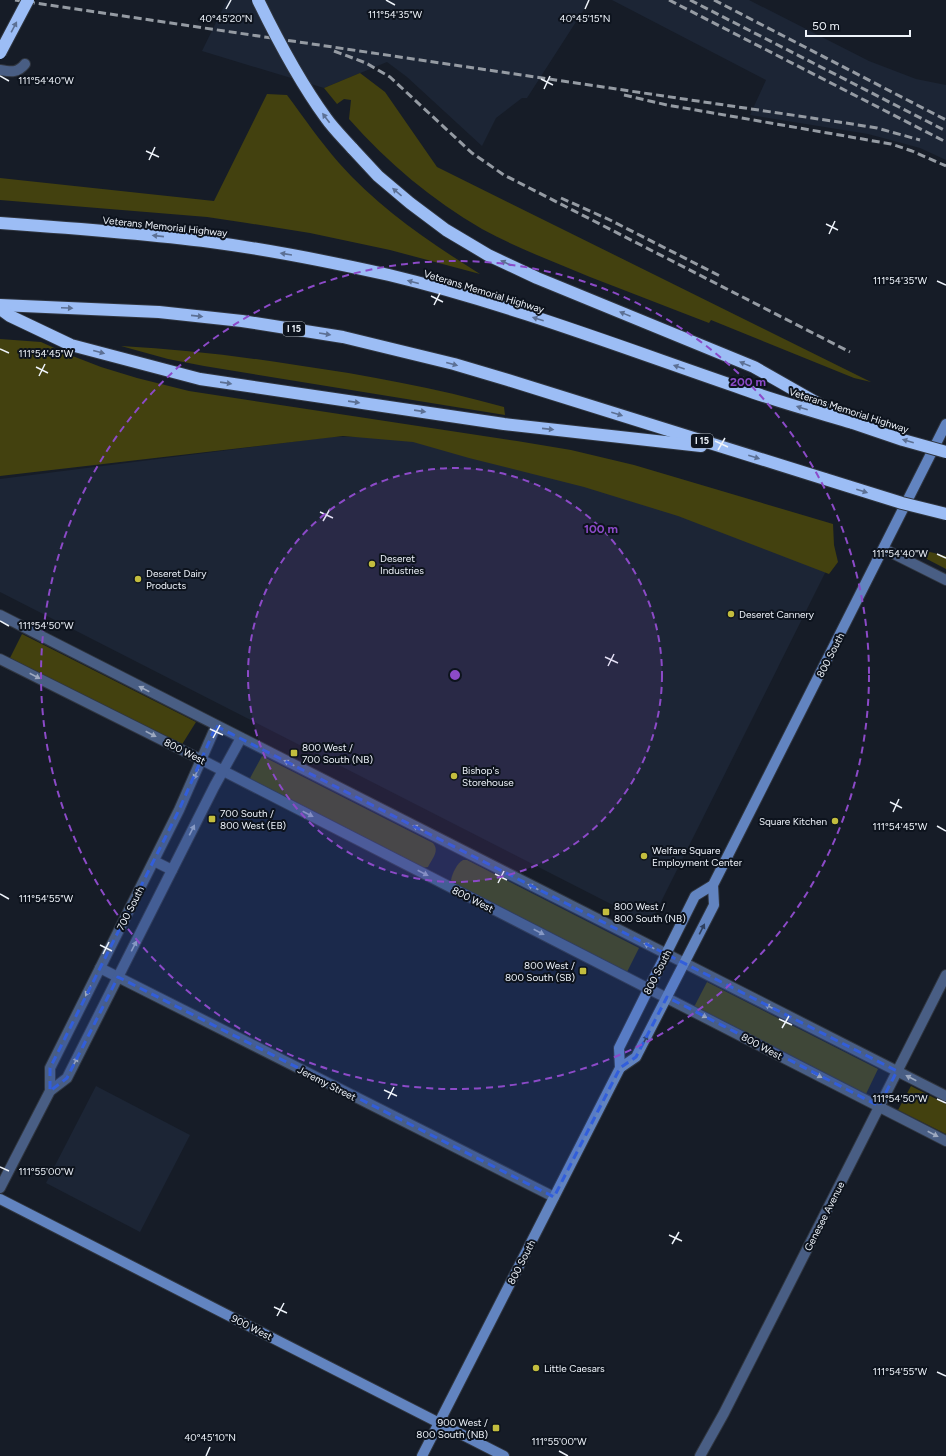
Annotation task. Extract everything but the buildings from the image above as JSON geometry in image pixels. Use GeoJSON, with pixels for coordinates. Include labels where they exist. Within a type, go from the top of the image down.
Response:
{"type":"FeatureCollection","features":[{"type":"Feature","properties":{"kind":"highway"},"geometry":{"type":"LineString","coordinates":[[0,53],[28,0]]}},
{"type":"Feature","properties":{"kind":"highway"},"geometry":{"type":"LineString","coordinates":[[258,0],[308,92],[327,119],[378,176],[410,203],[446,230],[488,255],[538,278],[754,367],[853,423]]}},
{"type":"Feature","properties":{"kind":"highway","name":"Veterans Memorial Highway"},"geometry":{"type":"LineString","coordinates":[[0,223],[108,231],[212,242],[312,258],[391,276],[470,298],[560,326],[746,390],[903,440],[946,452]]}},
{"type":"Feature","properties":{"kind":"highway"},"geometry":{"type":"LineString","coordinates":[[0,230],[108,231]]}},
{"type":"Feature","properties":{"kind":"highway"},"geometry":{"type":"LineString","coordinates":[[0,301],[44,307]]}},
{"type":"Feature","properties":{"kind":"highway","name":"I 15"},"geometry":{"type":"LineString","coordinates":[[0,305],[159,312],[242,320],[343,337],[454,364],[902,503],[946,514]]}},
{"type":"Feature","properties":{"kind":"highway"},"geometry":{"type":"LineString","coordinates":[[0,309],[10,316],[71,345],[200,379],[504,424],[728,449]]}},
{"type":"Feature","properties":{"kind":"street"},"geometry":{"type":"LineString","coordinates":[[0,70],[16,72],[26,64]]}},
{"type":"Feature","properties":{"kind":"street","name":"800 South"},"geometry":{"type":"LineString","coordinates":[[422,1456],[620,1068],[636,1057],[714,905],[713,885],[946,424]]}},
{"type":"Feature","properties":{"kind":"street"},"geometry":{"type":"LineString","coordinates":[[884,549],[946,580]]}},
{"type":"Feature","properties":{"kind":"street"},"geometry":{"type":"LineString","coordinates":[[1,618],[242,738],[666,955],[946,1096]]}},
{"type":"Feature","properties":{"kind":"street","name":"800 West"},"geometry":{"type":"LineString","coordinates":[[0,659],[202,760],[946,1141]]}},
{"type":"Feature","properties":{"kind":"street","name":"700 South"},"geometry":{"type":"LineString","coordinates":[[50,1091],[50,1068],[154,861],[202,760],[216,726]]}},
{"type":"Feature","properties":{"kind":"street","name":"700 South"},"geometry":{"type":"LineString","coordinates":[[0,1188],[50,1091],[67,1078],[172,870],[223,771],[242,738]]}},
{"type":"Feature","properties":{"kind":"street"},"geometry":{"type":"LineString","coordinates":[[154,861],[172,870]]}},
{"type":"Feature","properties":{"kind":"street","name":"800 South"},"geometry":{"type":"LineString","coordinates":[[620,1068],[619,1048],[695,896],[713,885]]}},
{"type":"Feature","properties":{"kind":"street","name":"Jeremy Street"},"geometry":{"type":"LineString","coordinates":[[100,968],[554,1197]]}},
{"type":"Feature","properties":{"kind":"street","name":"Genesee Avenue"},"geometry":{"type":"LineString","coordinates":[[700,1456],[724,1413],[946,975]]}},
{"type":"Feature","properties":{"kind":"street","name":"900 West"},"geometry":{"type":"LineString","coordinates":[[0,1199],[504,1456]]}},
{"type":"Feature","properties":{"kind":"highlighted area"},"geometry":{"type":"Polygon","coordinates":[[[216,726],[897,1071],[879,1106],[667,997],[636,1057],[620,1068],[554,1197],[118,977],[67,1078],[50,1091],[50,1068],[179,810],[216,726]]]}},
{"type":"Feature","properties":{"kind":"shaded area"},"geometry":{"type":"Polygon","coordinates":[[[227,0],[590,0],[527,98],[522,98],[496,118],[482,146],[407,77],[387,62],[324,88],[202,51],[227,0]]]}},
{"type":"Feature","properties":{"kind":"shaded area"},"geometry":{"type":"Polygon","coordinates":[[[612,0],[749,0],[869,61],[916,79],[946,85],[946,160],[920,148],[868,134],[750,115],[766,80],[612,0]]]}},
{"type":"Feature","properties":{"kind":"shaded area"},"geometry":{"type":"Polygon","coordinates":[[[360,73],[385,92],[437,167],[871,382],[854,378],[711,320],[709,323],[590,277],[522,249],[482,229],[446,206],[411,180],[379,151],[349,119],[351,100],[344,99],[337,104],[324,88],[360,73]]]}},
{"type":"Feature","properties":{"kind":"shaded area"},"geometry":{"type":"Polygon","coordinates":[[[267,94],[287,95],[332,155],[371,195],[424,237],[480,274],[390,250],[310,233],[247,223],[207,217],[0,200],[0,178],[214,201],[267,94]]]}},
{"type":"Feature","properties":{"kind":"shaded area"},"geometry":{"type":"Polygon","coordinates":[[[0,339],[41,342],[101,367],[189,391],[517,441],[571,450],[634,465],[833,524],[834,545],[838,562],[829,574],[678,516],[584,487],[469,458],[413,442],[343,436],[0,476],[0,339]]]}},
{"type":"Feature","properties":{"kind":"shaded area"},"geometry":{"type":"Polygon","coordinates":[[[121,346],[231,356],[375,378],[427,388],[504,407],[505,415],[204,366],[168,359],[121,346]]]}},
{"type":"Feature","properties":{"kind":"shaded area"},"geometry":{"type":"Polygon","coordinates":[[[330,437],[411,437],[627,493],[828,567],[650,924],[0,592],[0,479],[330,437]]]}},
{"type":"Feature","properties":{"kind":"shaded area"},"geometry":{"type":"Polygon","coordinates":[[[926,551],[946,556],[946,569],[923,557],[926,551]]]}},
{"type":"Feature","properties":{"kind":"shaded area"},"geometry":{"type":"Polygon","coordinates":[[[22,634],[196,722],[181,746],[10,658],[22,634]]]}},
{"type":"Feature","properties":{"kind":"shaded area"},"geometry":{"type":"Polygon","coordinates":[[[262,756],[433,843],[436,852],[428,867],[422,868],[249,780],[262,756]]]}},
{"type":"Feature","properties":{"kind":"shaded area"},"geometry":{"type":"Polygon","coordinates":[[[463,860],[467,860],[639,948],[627,972],[453,884],[451,880],[454,872],[463,860]]]}},
{"type":"Feature","properties":{"kind":"shaded area"},"geometry":{"type":"Polygon","coordinates":[[[707,982],[878,1069],[866,1094],[694,1007],[707,982]]]}},
{"type":"Feature","properties":{"kind":"shaded area"},"geometry":{"type":"Polygon","coordinates":[[[96,1086],[190,1135],[140,1232],[46,1183],[96,1086]]]}},
{"type":"Feature","properties":{"kind":"shaded area"},"geometry":{"type":"Polygon","coordinates":[[[911,1086],[946,1104],[946,1134],[898,1110],[911,1086]]]}},
{"type":"Feature","properties":{"kind":"railway"},"geometry":{"type":"LineString","coordinates":[[15,0],[846,123],[877,128],[920,140]]}},
{"type":"Feature","properties":{"kind":"railway"},"geometry":{"type":"LineString","coordinates":[[669,0],[946,142]]}},
{"type":"Feature","properties":{"kind":"railway"},"geometry":{"type":"LineString","coordinates":[[690,0],[946,131]]}},
{"type":"Feature","properties":{"kind":"railway"},"geometry":{"type":"LineString","coordinates":[[714,0],[946,120]]}},
{"type":"Feature","properties":{"kind":"railway"},"geometry":{"type":"LineString","coordinates":[[334,51],[366,63],[390,77],[472,153],[504,175],[850,352]]}},
{"type":"Feature","properties":{"kind":"railway"},"geometry":{"type":"LineString","coordinates":[[624,95],[667,105],[891,144],[912,151],[946,166]]}},
{"type":"Feature","properties":{"kind":"railway"},"geometry":{"type":"LineString","coordinates":[[561,198],[610,220],[720,276]]}},
{"type":"Feature","properties":{"kind":"place","name":"Deseret Industries"},"geometry":{"type":"Point","coordinates":[372,564]}},
{"type":"Feature","properties":{"kind":"place","name":"Deseret Dairy Products"},"geometry":{"type":"Point","coordinates":[138,579]}},
{"type":"Feature","properties":{"kind":"place","name":"Deseret Cannery"},"geometry":{"type":"Point","coordinates":[731,614]}},
{"type":"Feature","properties":{"kind":"place","name":"800 West / 700 South (NB)"},"geometry":{"type":"Point","coordinates":[294,753]}},
{"type":"Feature","properties":{"kind":"place","name":"Bishop's Storehouse"},"geometry":{"type":"Point","coordinates":[454,776]}},
{"type":"Feature","properties":{"kind":"place","name":"700 South / 800 West (EB)"},"geometry":{"type":"Point","coordinates":[212,819]}},
{"type":"Feature","properties":{"kind":"place","name":"Square Kitchen"},"geometry":{"type":"Point","coordinates":[835,821]}},
{"type":"Feature","properties":{"kind":"place","name":"Welfare Square Employment Center"},"geometry":{"type":"Point","coordinates":[644,856]}},
{"type":"Feature","properties":{"kind":"place","name":"800 West / 800 South (NB)"},"geometry":{"type":"Point","coordinates":[606,912]}},
{"type":"Feature","properties":{"kind":"place","name":"800 West / 800 South (SB)"},"geometry":{"type":"Point","coordinates":[583,971]}},
{"type":"Feature","properties":{"kind":"place","name":"Little Caesars"},"geometry":{"type":"Point","coordinates":[536,1368]}},
{"type":"Feature","properties":{"kind":"place","name":"900 West / 800 South (NB)"},"geometry":{"type":"Point","coordinates":[496,1428]}}]}
